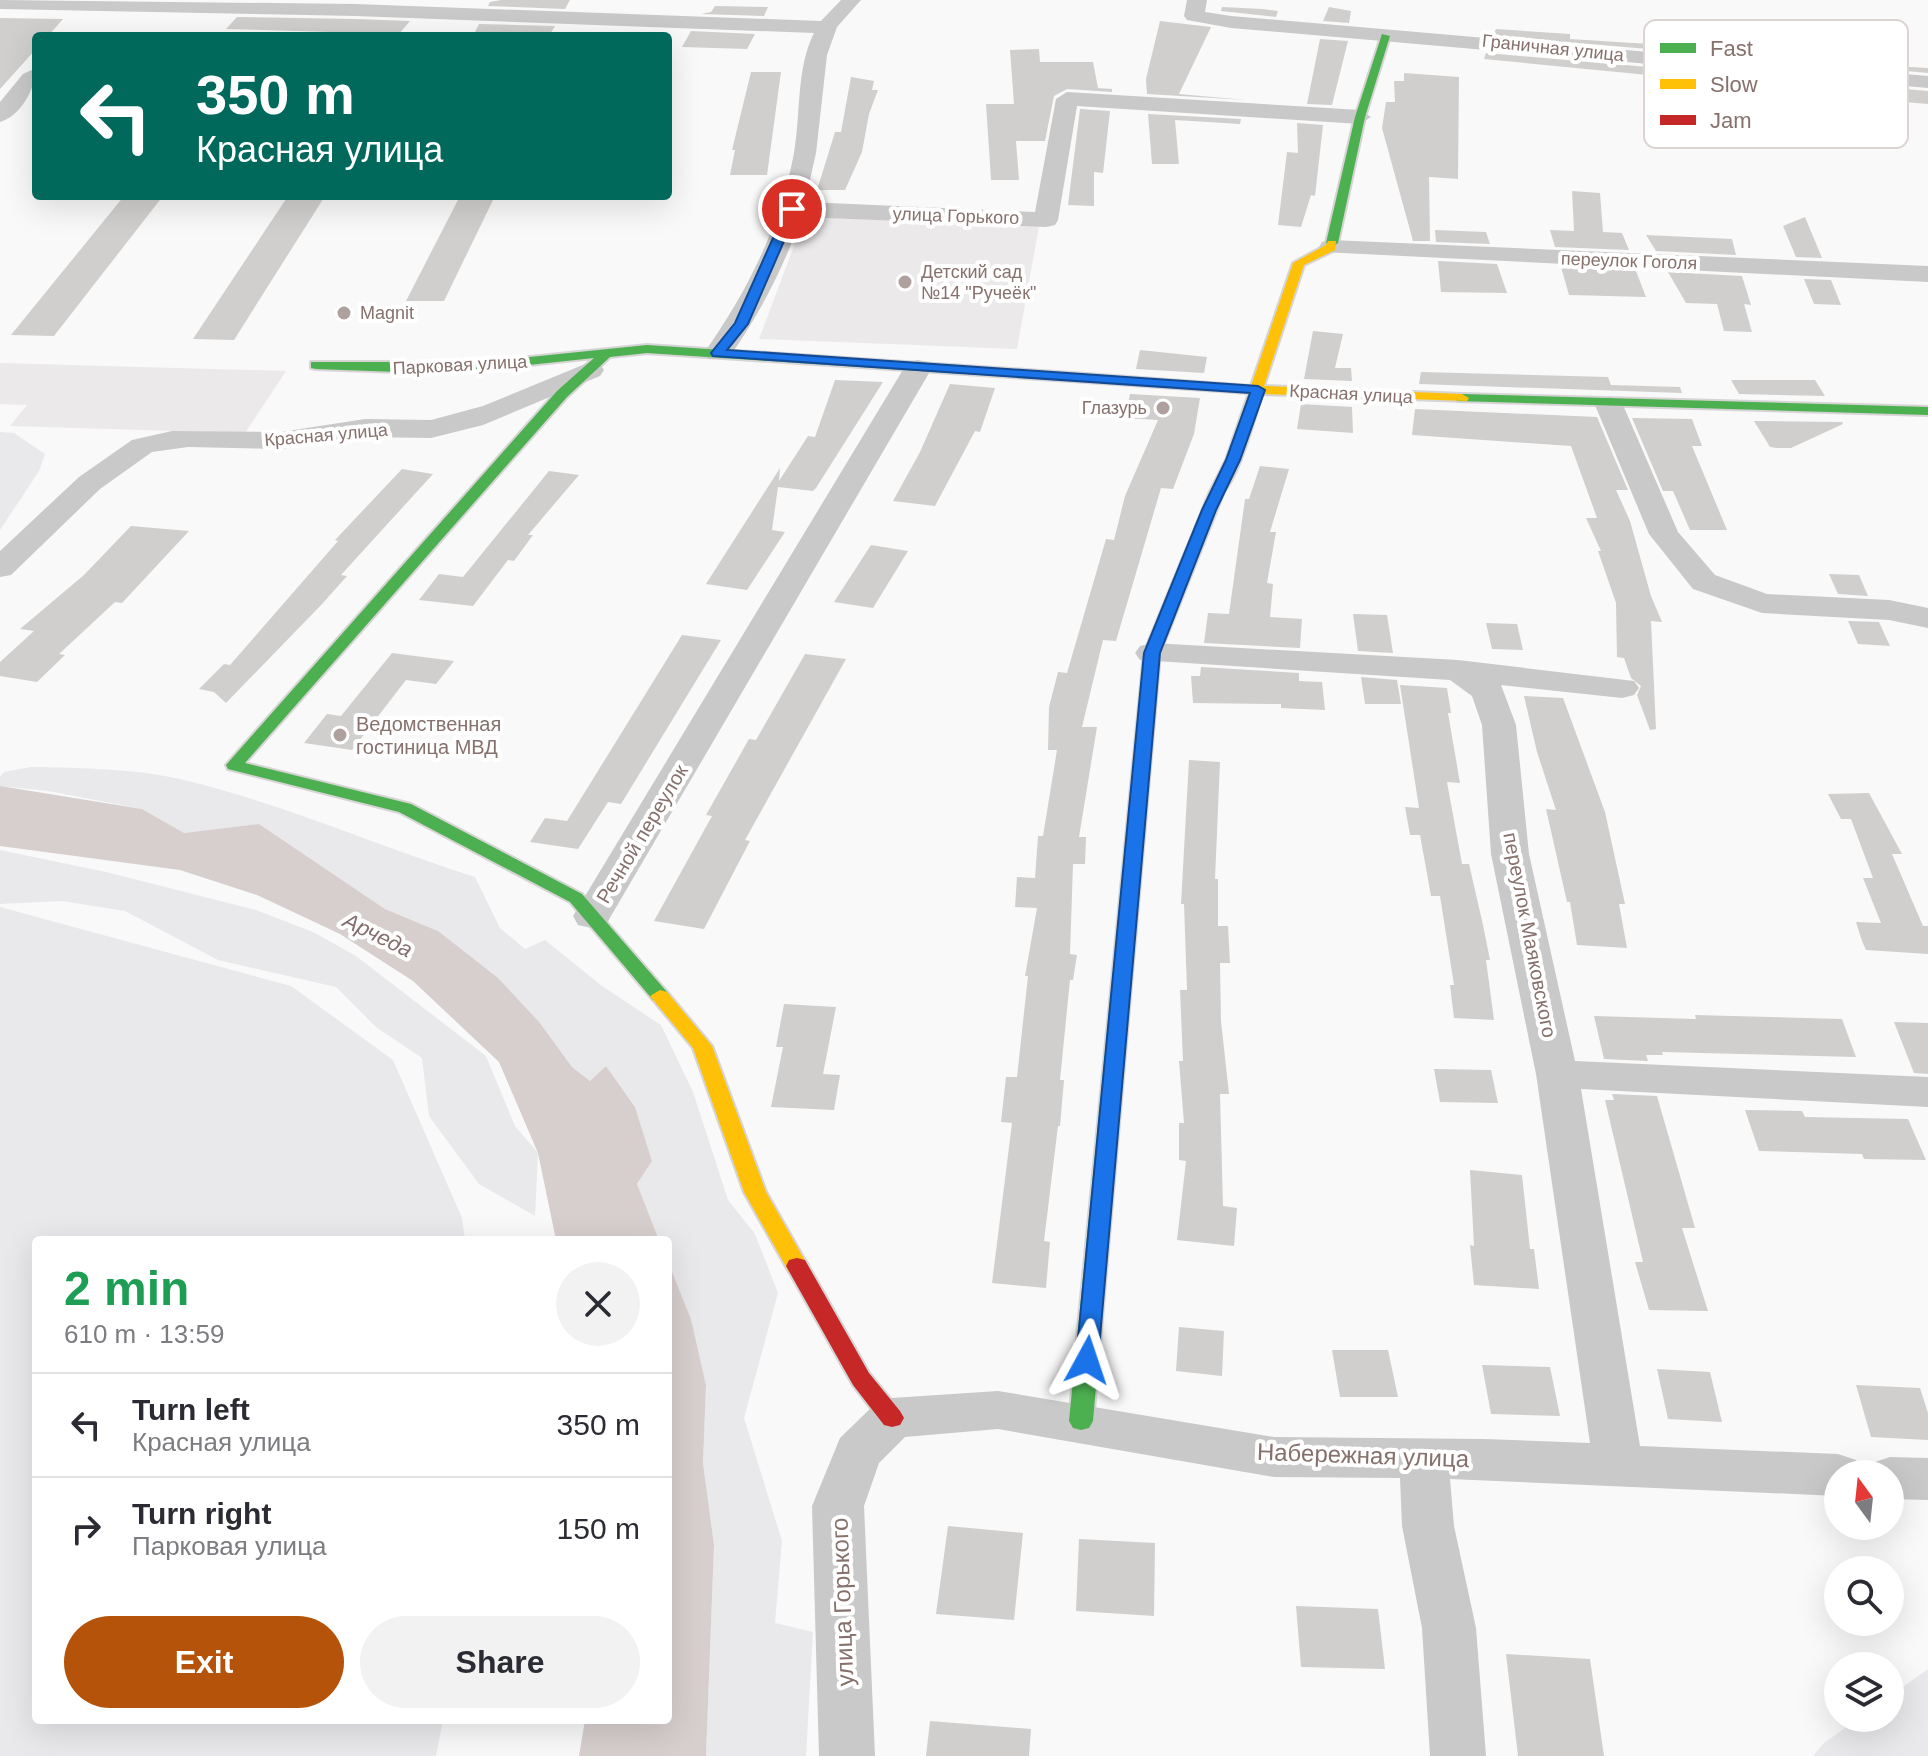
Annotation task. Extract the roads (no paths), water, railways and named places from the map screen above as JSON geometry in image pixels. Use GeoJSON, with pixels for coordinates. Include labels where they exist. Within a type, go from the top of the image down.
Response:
{"type":"FeatureCollection","features":[{"type":"Feature","properties":{"kind":"street"},"geometry":{"type":"LineString","coordinates":[[718,353],[741,324],[792,209],[806,150],[809,102],[827,27],[851,0]]}},
{"type":"Feature","properties":{"kind":"street","name":"Граничная улица"},"geometry":{"type":"LineString","coordinates":[[1197,0],[1194,16],[1385,36],[1644,56]]}},
{"type":"Feature","properties":{"kind":"street"},"geometry":{"type":"LineString","coordinates":[[0,3],[462,14],[827,27]]}},
{"type":"Feature","properties":{"kind":"street"},"geometry":{"type":"LineString","coordinates":[[91,28],[119,5]]}},
{"type":"Feature","properties":{"kind":"street"},"geometry":{"type":"LineString","coordinates":[[447,32],[462,14]]}},
{"type":"Feature","properties":{"kind":"street"},"geometry":{"type":"LineString","coordinates":[[1081,1421],[1152,653],[1209,510],[1233,460],[1299,263],[1331,247],[1360,117],[1385,36]]}},
{"type":"Feature","properties":{"kind":"street"},"geometry":{"type":"LineString","coordinates":[[0,84],[30,79]]}},
{"type":"Feature","properties":{"kind":"street"},"geometry":{"type":"LineString","coordinates":[[5,110],[30,79]]}},
{"type":"Feature","properties":{"kind":"street","name":"Граничная улица"},"geometry":{"type":"LineString","coordinates":[[1908,80],[1928,82]]}},
{"type":"Feature","properties":{"kind":"street","name":"улица Горького"},"geometry":{"type":"LineString","coordinates":[[792,209],[1046,220],[1060,90],[1360,117]]}},
{"type":"Feature","properties":{"kind":"street"},"geometry":{"type":"LineString","coordinates":[[5,110],[32,107]]}},
{"type":"Feature","properties":{"kind":"street","name":"переулок Гоголя"},"geometry":{"type":"LineString","coordinates":[[1331,247],[1928,274]]}},
{"type":"Feature","properties":{"kind":"street","name":"Красная улица"},"geometry":{"type":"LineString","coordinates":[[0,568],[118,461],[143,446],[169,441],[271,442],[366,428],[427,429],[453,425],[505,408],[597,363],[647,349],[1258,390],[1609,405],[1928,411]]}},
{"type":"Feature","properties":{"kind":"street"},"geometry":{"type":"LineString","coordinates":[[592,916],[576,898],[405,808],[234,765],[562,394],[597,363]]}},
{"type":"Feature","properties":{"kind":"street","name":"Парковая улица"},"geometry":{"type":"LineString","coordinates":[[316,365],[374,369],[597,363]]}},
{"type":"Feature","properties":{"kind":"street","name":"Речной переулок"},"geometry":{"type":"LineString","coordinates":[[892,1418],[861,1379],[755,1192],[702,1046],[592,916],[918,368]]}},
{"type":"Feature","properties":{"kind":"street"},"geometry":{"type":"LineString","coordinates":[[1609,405],[1664,534],[1704,582],[1762,603],[1889,610],[1928,618]]}},
{"type":"Feature","properties":{"kind":"street"},"geometry":{"type":"LineString","coordinates":[[1152,653],[1458,670],[1622,688]]}},
{"type":"Feature","properties":{"kind":"street","name":"переулок Маяковского"},"geometry":{"type":"LineString","coordinates":[[1458,670],[1488,691],[1499,725],[1510,854],[1557,1074],[1618,1464]]}},
{"type":"Feature","properties":{"kind":"street"},"geometry":{"type":"LineString","coordinates":[[1557,1074],[1928,1092]]}},
{"type":"Feature","properties":{"kind":"street","name":"Набережная улица"},"geometry":{"type":"LineString","coordinates":[[892,1418],[998,1410],[1081,1421],[1274,1457],[1618,1464],[1824,1474]]}},
{"type":"Feature","properties":{"kind":"street","name":"улица Горького"},"geometry":{"type":"LineString","coordinates":[[847,1756],[838,1506],[858,1452],[892,1418]]}},
{"type":"Feature","properties":{"kind":"street"},"geometry":{"type":"LineString","coordinates":[[1424,1458],[1428,1526],[1449,1628],[1458,1756]]}},
{"type":"Feature","properties":{"kind":"street"},"geometry":{"type":"LineString","coordinates":[[1904,1478],[1928,1479]]}},
{"type":"Feature","properties":{"kind":"water","name":"Арчеда"},"geometry":{"type":"Polygon","coordinates":[[[0,786],[142,809],[184,833],[259,824],[385,909],[438,931],[498,978],[540,1023],[572,1067],[590,1081],[606,1066],[635,1107],[652,1161],[637,1184],[657,1236],[555,1236],[538,1153],[499,1062],[413,981],[340,934],[257,895],[180,870],[0,846],[0,786]]]}},
{"type":"Feature","properties":{"kind":"water"},"geometry":{"type":"Polygon","coordinates":[[[672,1272],[691,1319],[706,1385],[703,1463],[714,1545],[706,1756],[579,1756],[584,1724],[672,1724],[672,1272]]]}},
{"type":"Feature","properties":{"kind":"place","name":"Детский сад №14 \"Ручеёк\""},"geometry":{"type":"Point","coordinates":[905,282]}},
{"type":"Feature","properties":{"kind":"place","name":"Magnit"},"geometry":{"type":"Point","coordinates":[344,313]}},
{"type":"Feature","properties":{"kind":"place","name":"Глазурь"},"geometry":{"type":"Point","coordinates":[1163,408]}},
{"type":"Feature","properties":{"kind":"place","name":"Ведомственная гостиница МВД"},"geometry":{"type":"Point","coordinates":[340,735]}}]}
